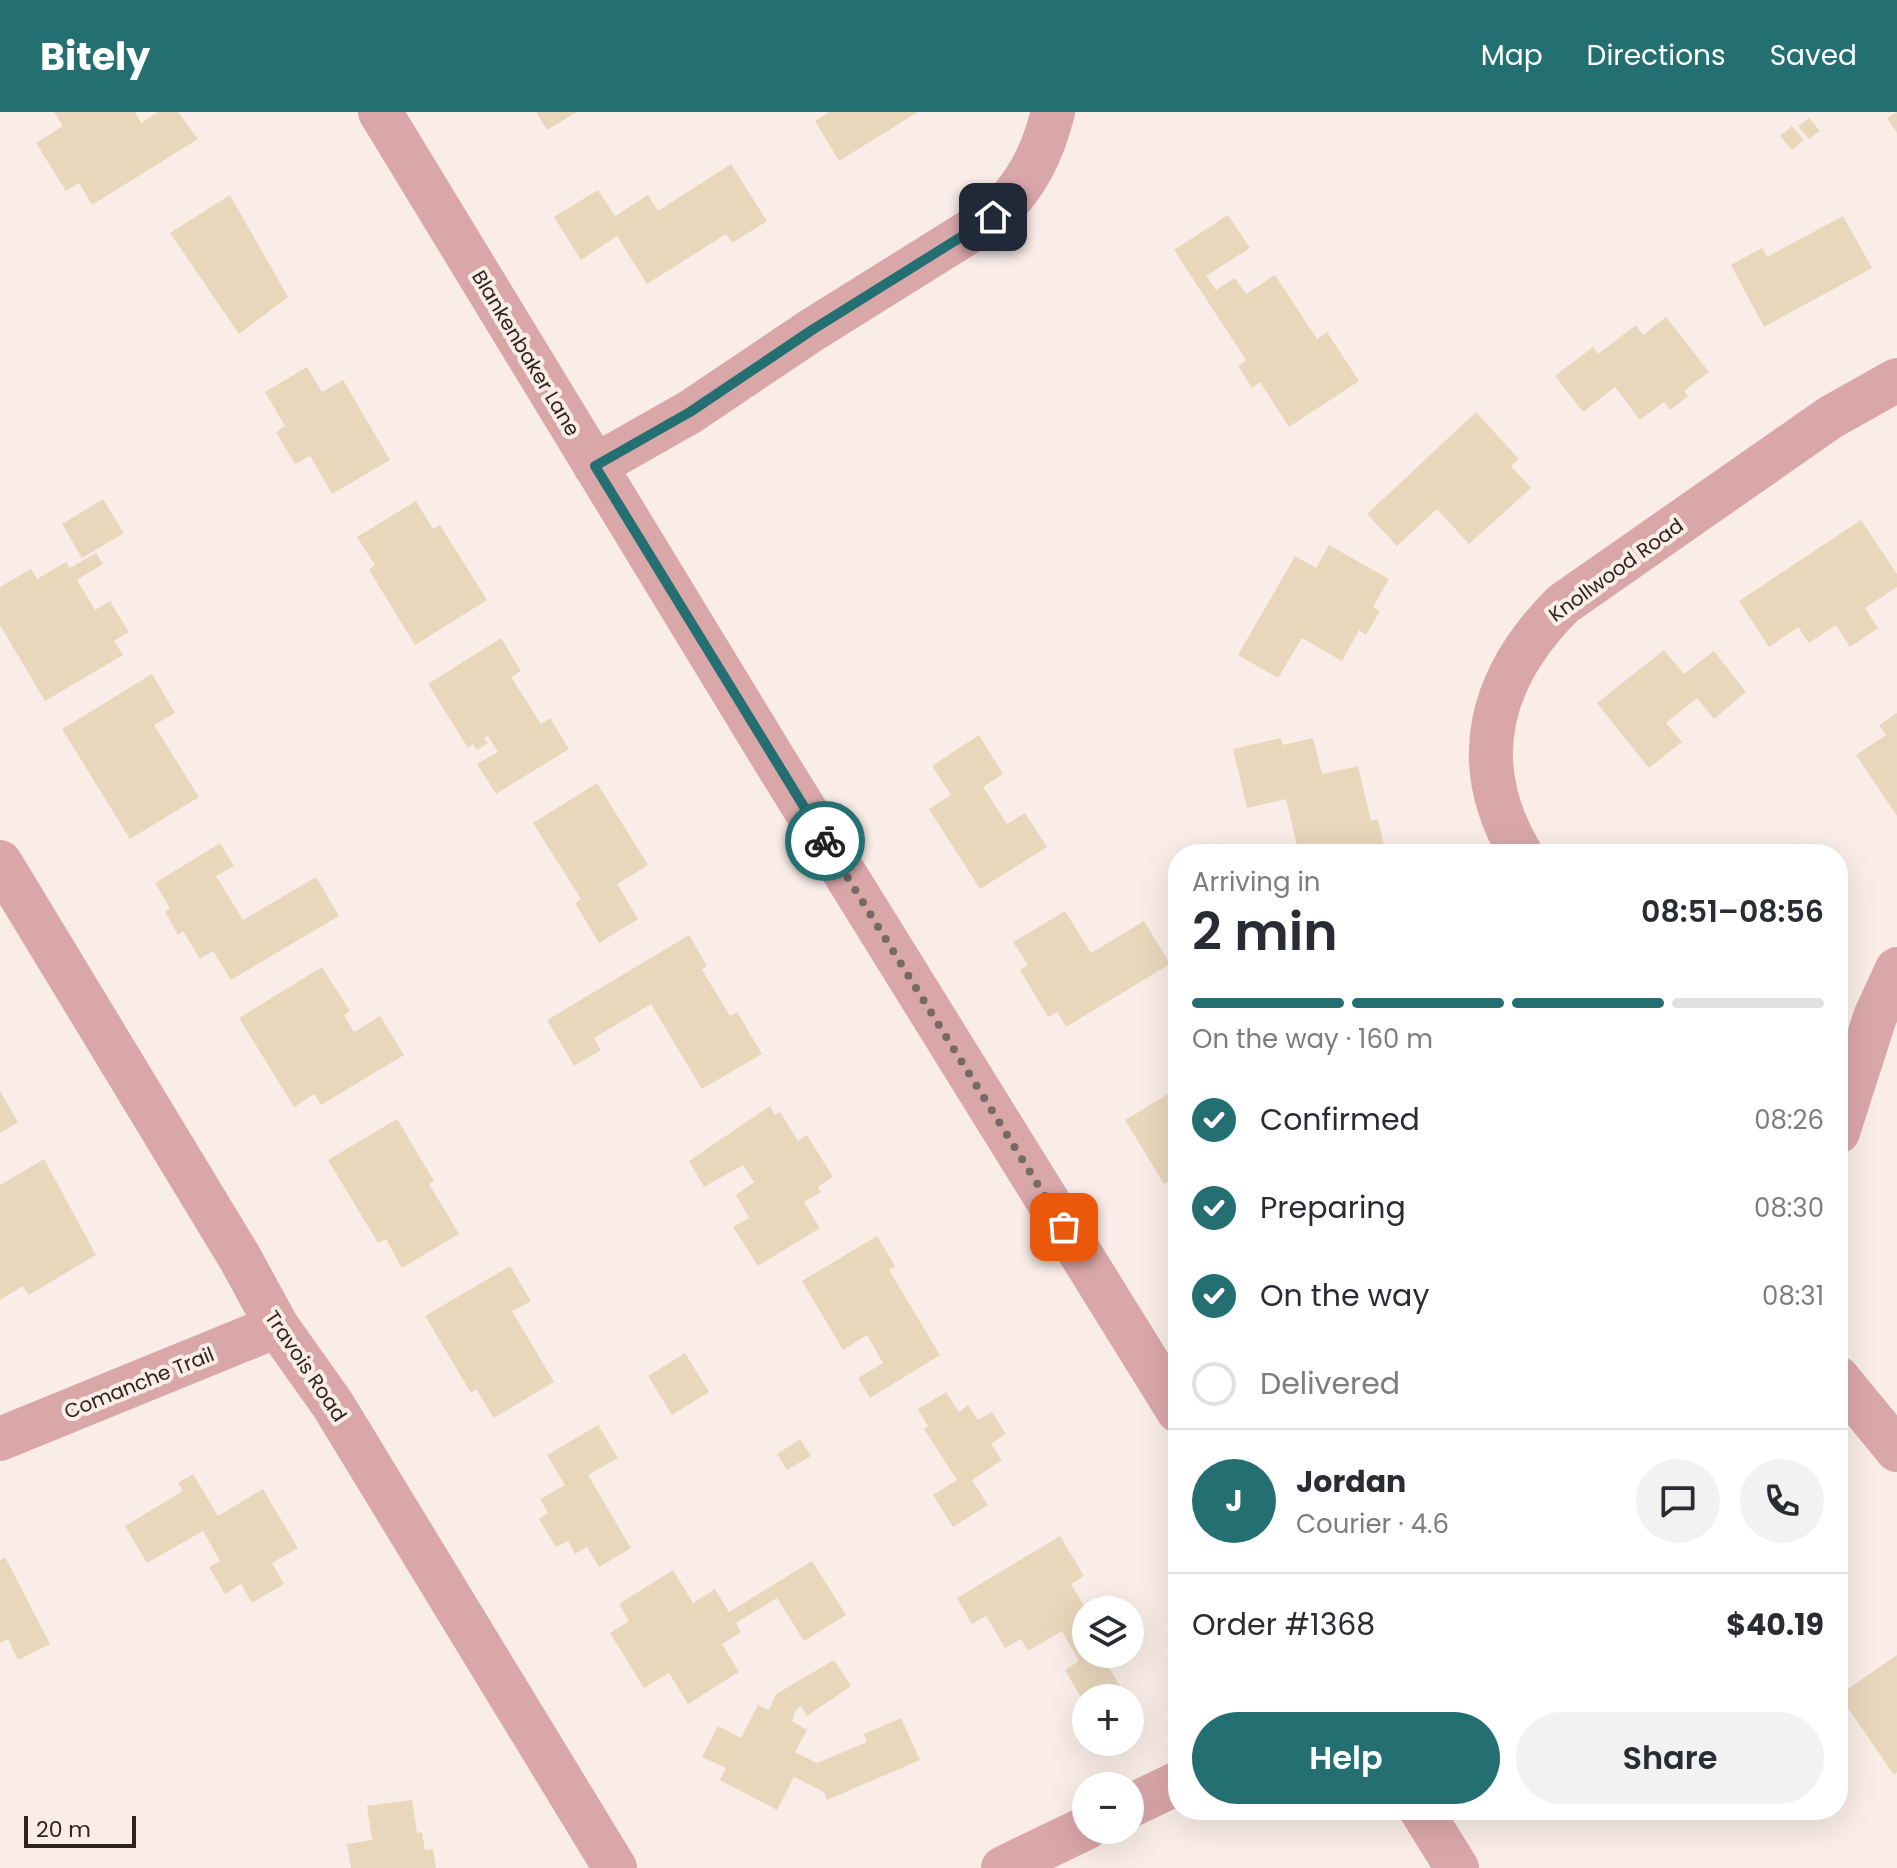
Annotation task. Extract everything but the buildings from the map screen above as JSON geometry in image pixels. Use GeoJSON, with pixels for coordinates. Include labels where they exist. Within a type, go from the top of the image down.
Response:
{"type":"FeatureCollection","features":[{"type":"Feature","properties":{"kind":"street","name":"Blankenbaker Lane"},"geometry":{"type":"LineString","coordinates":[[380,112],[1168,1395]]}},
{"type":"Feature","properties":{"kind":"street"},"geometry":{"type":"LineString","coordinates":[[595,466],[690,412],[812,330],[993,217],[1015,198],[1032,172],[1044,146],[1053,112]]}},
{"type":"Feature","properties":{"kind":"street","name":"Knollwood Road"},"geometry":{"type":"LineString","coordinates":[[1516,844],[1502,819],[1495,794],[1491,741],[1497,702],[1507,678],[1542,625],[1563,604],[1831,417],[1897,380]]}},
{"type":"Feature","properties":{"kind":"street","name":"Travois Road"},"geometry":{"type":"LineString","coordinates":[[0,862],[240,1258],[277,1326],[333,1405],[615,1868]]}},
{"type":"Feature","properties":{"kind":"street"},"geometry":{"type":"LineString","coordinates":[[1848,1101],[1875,1017],[1897,969]]}},
{"type":"Feature","properties":{"kind":"street","name":"Comanche Trail"},"geometry":{"type":"LineString","coordinates":[[0,1439],[277,1326]]}},
{"type":"Feature","properties":{"kind":"street"},"geometry":{"type":"LineString","coordinates":[[1848,1390],[1897,1450]]}},
{"type":"Feature","properties":{"kind":"street"},"geometry":{"type":"LineString","coordinates":[[1144,1799],[1168,1788]]}},
{"type":"Feature","properties":{"kind":"street"},"geometry":{"type":"LineString","coordinates":[[1427,1820],[1457,1868]]}},
{"type":"Feature","properties":{"kind":"street"},"geometry":{"type":"LineString","coordinates":[[1003,1868],[1072,1835]]}},
{"type":"Feature","properties":{"kind":"way so far"},"geometry":{"type":"LineString","coordinates":[[825,841],[1064,1227]]}},
{"type":"Feature","properties":{"kind":"route"},"geometry":{"type":"LineString","coordinates":[[825,841],[595,466],[690,412],[812,330],[993,217]]}}]}
